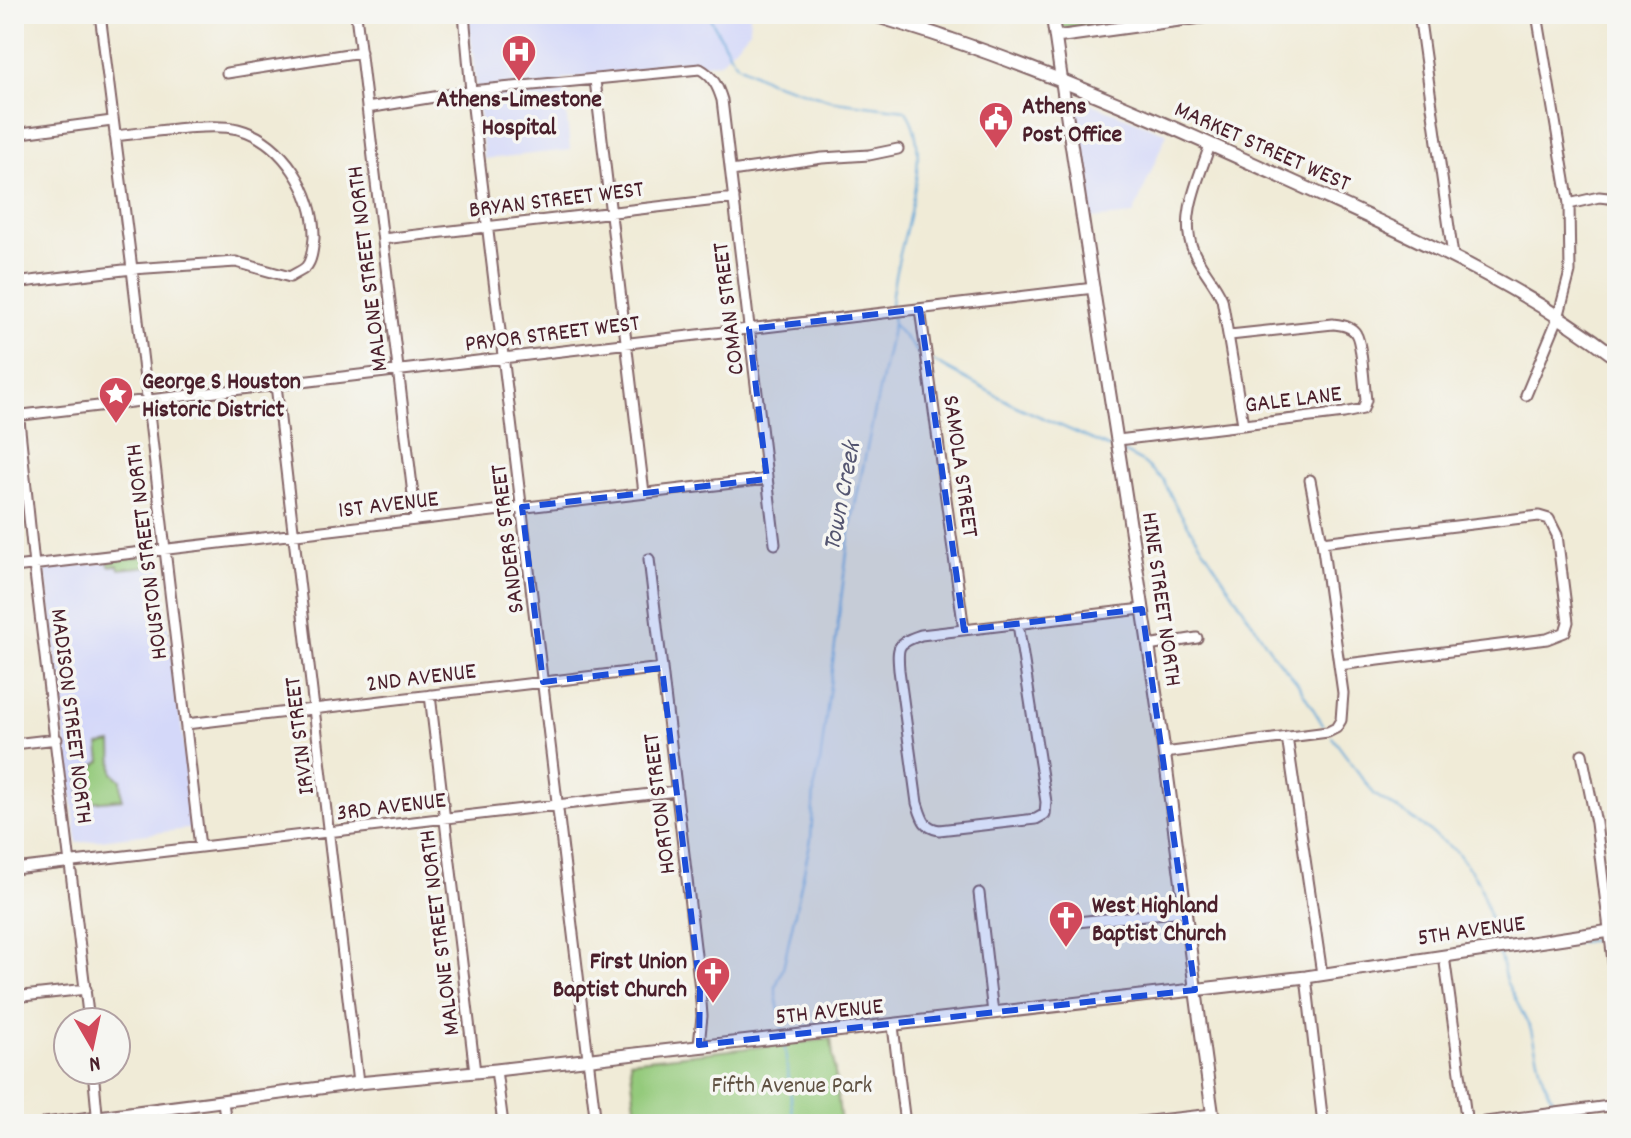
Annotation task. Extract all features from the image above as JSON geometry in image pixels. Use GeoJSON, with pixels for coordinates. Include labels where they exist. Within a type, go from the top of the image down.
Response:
{"type":"FeatureCollection","features":[{"type":"Feature","properties":{"kind":"main road","name":"MARKET STREET WEST"},"geometry":{"type":"LineString","coordinates":[[871,14],[951,39],[1061,82],[1210,145],[1453,256],[1500,280],[1617,358]]}},
{"type":"Feature","properties":{"kind":"street","name":"HOUSTON STREET NORTH"},"geometry":{"type":"LineString","coordinates":[[100,14],[200,847]]}},
{"type":"Feature","properties":{"kind":"street","name":"MALONE STREET NORTH"},"geometry":{"type":"LineString","coordinates":[[356,14],[416,520]]}},
{"type":"Feature","properties":{"kind":"street","name":"SANDERS STREET"},"geometry":{"type":"LineString","coordinates":[[464,14],[596,1124]]}},
{"type":"Feature","properties":{"kind":"street","name":"HINE STREET NORTH"},"geometry":{"type":"LineString","coordinates":[[1052,14],[1164,753],[1213,1119]]}},
{"type":"Feature","properties":{"kind":"street"},"geometry":{"type":"LineString","coordinates":[[1056,37],[1223,14]]}},
{"type":"Feature","properties":{"kind":"street"},"geometry":{"type":"LineString","coordinates":[[1419,14],[1453,256]]}},
{"type":"Feature","properties":{"kind":"street"},"geometry":{"type":"LineString","coordinates":[[1526,395],[1558,318],[1570,272],[1569,204],[1537,14]]}},
{"type":"Feature","properties":{"kind":"street"},"geometry":{"type":"LineString","coordinates":[[227,73],[361,52]]}},
{"type":"Feature","properties":{"kind":"street","name":"COMAN STREET"},"geometry":{"type":"LineString","coordinates":[[595,80],[700,69],[708,73],[717,86],[722,100],[731,171],[775,544]]}},
{"type":"Feature","properties":{"kind":"street"},"geometry":{"type":"LineString","coordinates":[[367,108],[471,91],[595,80],[644,493]]}},
{"type":"Feature","properties":{"kind":"street"},"geometry":{"type":"LineString","coordinates":[[14,134],[112,121]]}},
{"type":"Feature","properties":{"kind":"street"},"geometry":{"type":"LineString","coordinates":[[14,283],[132,269],[236,262],[290,277],[306,267],[313,248],[313,219],[300,183],[270,146],[254,135],[217,127],[115,136]]}},
{"type":"Feature","properties":{"kind":"street"},"geometry":{"type":"LineString","coordinates":[[1210,145],[1189,211],[1188,231],[1193,250],[1215,282],[1222,299],[1243,424]]}},
{"type":"Feature","properties":{"kind":"street"},"geometry":{"type":"LineString","coordinates":[[731,171],[898,149]]}},
{"type":"Feature","properties":{"kind":"street"},"geometry":{"type":"LineString","coordinates":[[1569,204],[1599,197],[1617,199]]}},
{"type":"Feature","properties":{"kind":"street","name":"BRYAN STREET WEST"},"geometry":{"type":"LineString","coordinates":[[383,239],[734,198]]}},
{"type":"Feature","properties":{"kind":"street","name":"PRYOR STREET WEST"},"geometry":{"type":"LineString","coordinates":[[16,415],[1094,288]]}},
{"type":"Feature","properties":{"kind":"street","name":"SAMOLA STREET"},"geometry":{"type":"LineString","coordinates":[[920,309],[964,630]]}},
{"type":"Feature","properties":{"kind":"street","name":"GALE LANE"},"geometry":{"type":"LineString","coordinates":[[1118,440],[1363,409],[1366,400],[1359,343],[1356,333],[1349,327],[1333,324],[1230,335]]}},
{"type":"Feature","properties":{"kind":"street","name":"MADISON STREET NORTH"},"geometry":{"type":"LineString","coordinates":[[14,372],[16,415],[88,1006]]}},
{"type":"Feature","properties":{"kind":"street","name":"IRVIN STREET"},"geometry":{"type":"LineString","coordinates":[[276,385],[358,1083]]}},
{"type":"Feature","properties":{"kind":"street","name":"1ST AVENUE"},"geometry":{"type":"LineString","coordinates":[[14,567],[767,479]]}},
{"type":"Feature","properties":{"kind":"street"},"geometry":{"type":"LineString","coordinates":[[1164,753],[1329,732],[1336,728],[1343,711],[1339,665],[1310,480]]}},
{"type":"Feature","properties":{"kind":"street"},"geometry":{"type":"LineString","coordinates":[[1322,542],[1539,516],[1549,519],[1554,527],[1568,622],[1565,632],[1547,639],[1339,665]]}},
{"type":"Feature","properties":{"kind":"street","name":"HORTON STREET"},"geometry":{"type":"LineString","coordinates":[[649,559],[701,1002],[699,1045]]}},
{"type":"Feature","properties":{"kind":"street"},"geometry":{"type":"LineString","coordinates":[[1018,624],[1046,802],[1045,814],[1036,819],[939,830],[929,828],[917,803],[898,664],[897,650],[903,641],[921,635],[1142,609]]}},
{"type":"Feature","properties":{"kind":"street"},"geometry":{"type":"LineString","coordinates":[[1148,646],[1197,638]]}},
{"type":"Feature","properties":{"kind":"street","name":"2ND AVENUE"},"geometry":{"type":"LineString","coordinates":[[186,724],[662,668]]}},
{"type":"Feature","properties":{"kind":"street","name":"MALONE STREET NORTH"},"geometry":{"type":"LineString","coordinates":[[430,695],[475,1072]]}},
{"type":"Feature","properties":{"kind":"street"},"geometry":{"type":"LineString","coordinates":[[1287,737],[1322,974]]}},
{"type":"Feature","properties":{"kind":"street"},"geometry":{"type":"LineString","coordinates":[[14,744],[57,739]]}},
{"type":"Feature","properties":{"kind":"street"},"geometry":{"type":"LineString","coordinates":[[1582,754],[1613,931],[1617,994]]}},
{"type":"Feature","properties":{"kind":"street","name":"3RD AVENUE"},"geometry":{"type":"LineString","coordinates":[[14,869],[676,791]]}},
{"type":"Feature","properties":{"kind":"street"},"geometry":{"type":"LineString","coordinates":[[979,893],[993,1013]]}},
{"type":"Feature","properties":{"kind":"street"},"geometry":{"type":"LineString","coordinates":[[1077,922],[1184,911]]}},
{"type":"Feature","properties":{"kind":"street","name":"5TH AVENUE"},"geometry":{"type":"LineString","coordinates":[[45,1124],[98,1120],[358,1083],[893,1026],[1306,977],[1613,931]]}},
{"type":"Feature","properties":{"kind":"street"},"geometry":{"type":"LineString","coordinates":[[1444,956],[1469,1124],[1617,1105]]}},
{"type":"Feature","properties":{"kind":"street"},"geometry":{"type":"LineString","coordinates":[[1306,977],[1323,1124]]}},
{"type":"Feature","properties":{"kind":"street"},"geometry":{"type":"LineString","coordinates":[[14,997],[86,989]]}},
{"type":"Feature","properties":{"kind":"street"},"geometry":{"type":"LineString","coordinates":[[893,1026],[905,1124]]}},
{"type":"Feature","properties":{"kind":"street"},"geometry":{"type":"LineString","coordinates":[[496,1070],[503,1124]]}},
{"type":"Feature","properties":{"kind":"street"},"geometry":{"type":"LineString","coordinates":[[95,1086],[98,1120]]}},
{"type":"Feature","properties":{"kind":"street"},"geometry":{"type":"LineString","coordinates":[[223,1102],[226,1124]]}},
{"type":"Feature","properties":{"kind":"street"},"geometry":{"type":"LineString","coordinates":[[1122,1124],[1213,1119]]}},
{"type":"Feature","properties":{"kind":"highlighted area"},"geometry":{"type":"Polygon","coordinates":[[[920,309],[964,630],[1142,609],[1195,990],[699,1045],[700,989],[662,668],[543,682],[522,507],[767,479],[749,329],[920,309]]]}},
{"type":"Feature","properties":{"kind":"shaded area","name":"Athens-Limestone Hospital"},"geometry":{"type":"Polygon","coordinates":[[[468,14],[750,14],[750,30],[721,62],[563,79],[570,150],[484,159],[468,14]]]}},
{"type":"Feature","properties":{"kind":"shaded area"},"geometry":{"type":"Polygon","coordinates":[[[1071,96],[1167,133],[1133,215],[1089,219],[1071,96]]]}},
{"type":"Feature","properties":{"kind":"shaded area"},"geometry":{"type":"Polygon","coordinates":[[[159,556],[195,828],[77,843],[45,569],[159,556]]]}},
{"type":"Feature","properties":{"kind":"green space"},"geometry":{"type":"Polygon","coordinates":[[[1058,14],[1183,14],[1060,29],[1058,14]]]}},
{"type":"Feature","properties":{"kind":"green space"},"geometry":{"type":"Polygon","coordinates":[[[150,558],[151,566],[119,569],[118,565],[109,566],[108,561],[150,558]]]}},
{"type":"Feature","properties":{"kind":"green space"},"geometry":{"type":"Polygon","coordinates":[[[112,743],[113,773],[121,780],[122,799],[81,803],[80,776],[101,761],[99,745],[112,743]]]}},
{"type":"Feature","properties":{"kind":"green space","name":"Fifth Avenue Park"},"geometry":{"type":"Polygon","coordinates":[[[831,1039],[841,1124],[637,1124],[630,1061],[831,1039]]]}},
{"type":"Feature","properties":{"kind":"waterway","name":"Town Creek"},"geometry":{"type":"LineString","coordinates":[[708,14],[738,65],[769,81],[834,101],[905,110],[914,130],[918,153],[912,206],[893,285],[891,308]]}},
{"type":"Feature","properties":{"kind":"waterway","name":"Town Creek"},"geometry":{"type":"LineString","coordinates":[[783,1032],[776,986],[783,968],[811,839],[814,790],[850,529],[893,324],[892,314]]}},
{"type":"Feature","properties":{"kind":"waterway"},"geometry":{"type":"LineString","coordinates":[[894,325],[920,355]]}},
{"type":"Feature","properties":{"kind":"waterway"},"geometry":{"type":"LineString","coordinates":[[933,361],[1016,406],[1113,449]]}},
{"type":"Feature","properties":{"kind":"waterway"},"geometry":{"type":"LineString","coordinates":[[1123,452],[1144,463],[1163,480],[1177,508],[1323,725]]}},
{"type":"Feature","properties":{"kind":"waterway"},"geometry":{"type":"LineString","coordinates":[[1332,737],[1375,795],[1457,852],[1479,882],[1497,942]]}},
{"type":"Feature","properties":{"kind":"waterway"},"geometry":{"type":"LineString","coordinates":[[1511,952],[1608,938]]}},
{"type":"Feature","properties":{"kind":"waterway"},"geometry":{"type":"LineString","coordinates":[[1499,953],[1506,981],[1531,1030],[1543,1079],[1557,1107]]}},
{"type":"Feature","properties":{"kind":"waterway","name":"Town Creek"},"geometry":{"type":"LineString","coordinates":[[784,1042],[794,1124]]}},
{"type":"Feature","properties":{"kind":"place","name":"Athens-Limestone Hospital"},"geometry":{"type":"Point","coordinates":[519,83]}},
{"type":"Feature","properties":{"kind":"place","name":"Athens Post Office"},"geometry":{"type":"Point","coordinates":[996,150]}},
{"type":"Feature","properties":{"kind":"place","name":"George S Houston Historic District"},"geometry":{"type":"Point","coordinates":[116,425]}},
{"type":"Feature","properties":{"kind":"place","name":"West Highland Baptist Church"},"geometry":{"type":"Point","coordinates":[1066,949]}},
{"type":"Feature","properties":{"kind":"place","name":"First Union Baptist Church"},"geometry":{"type":"Point","coordinates":[713,1005]}}]}
